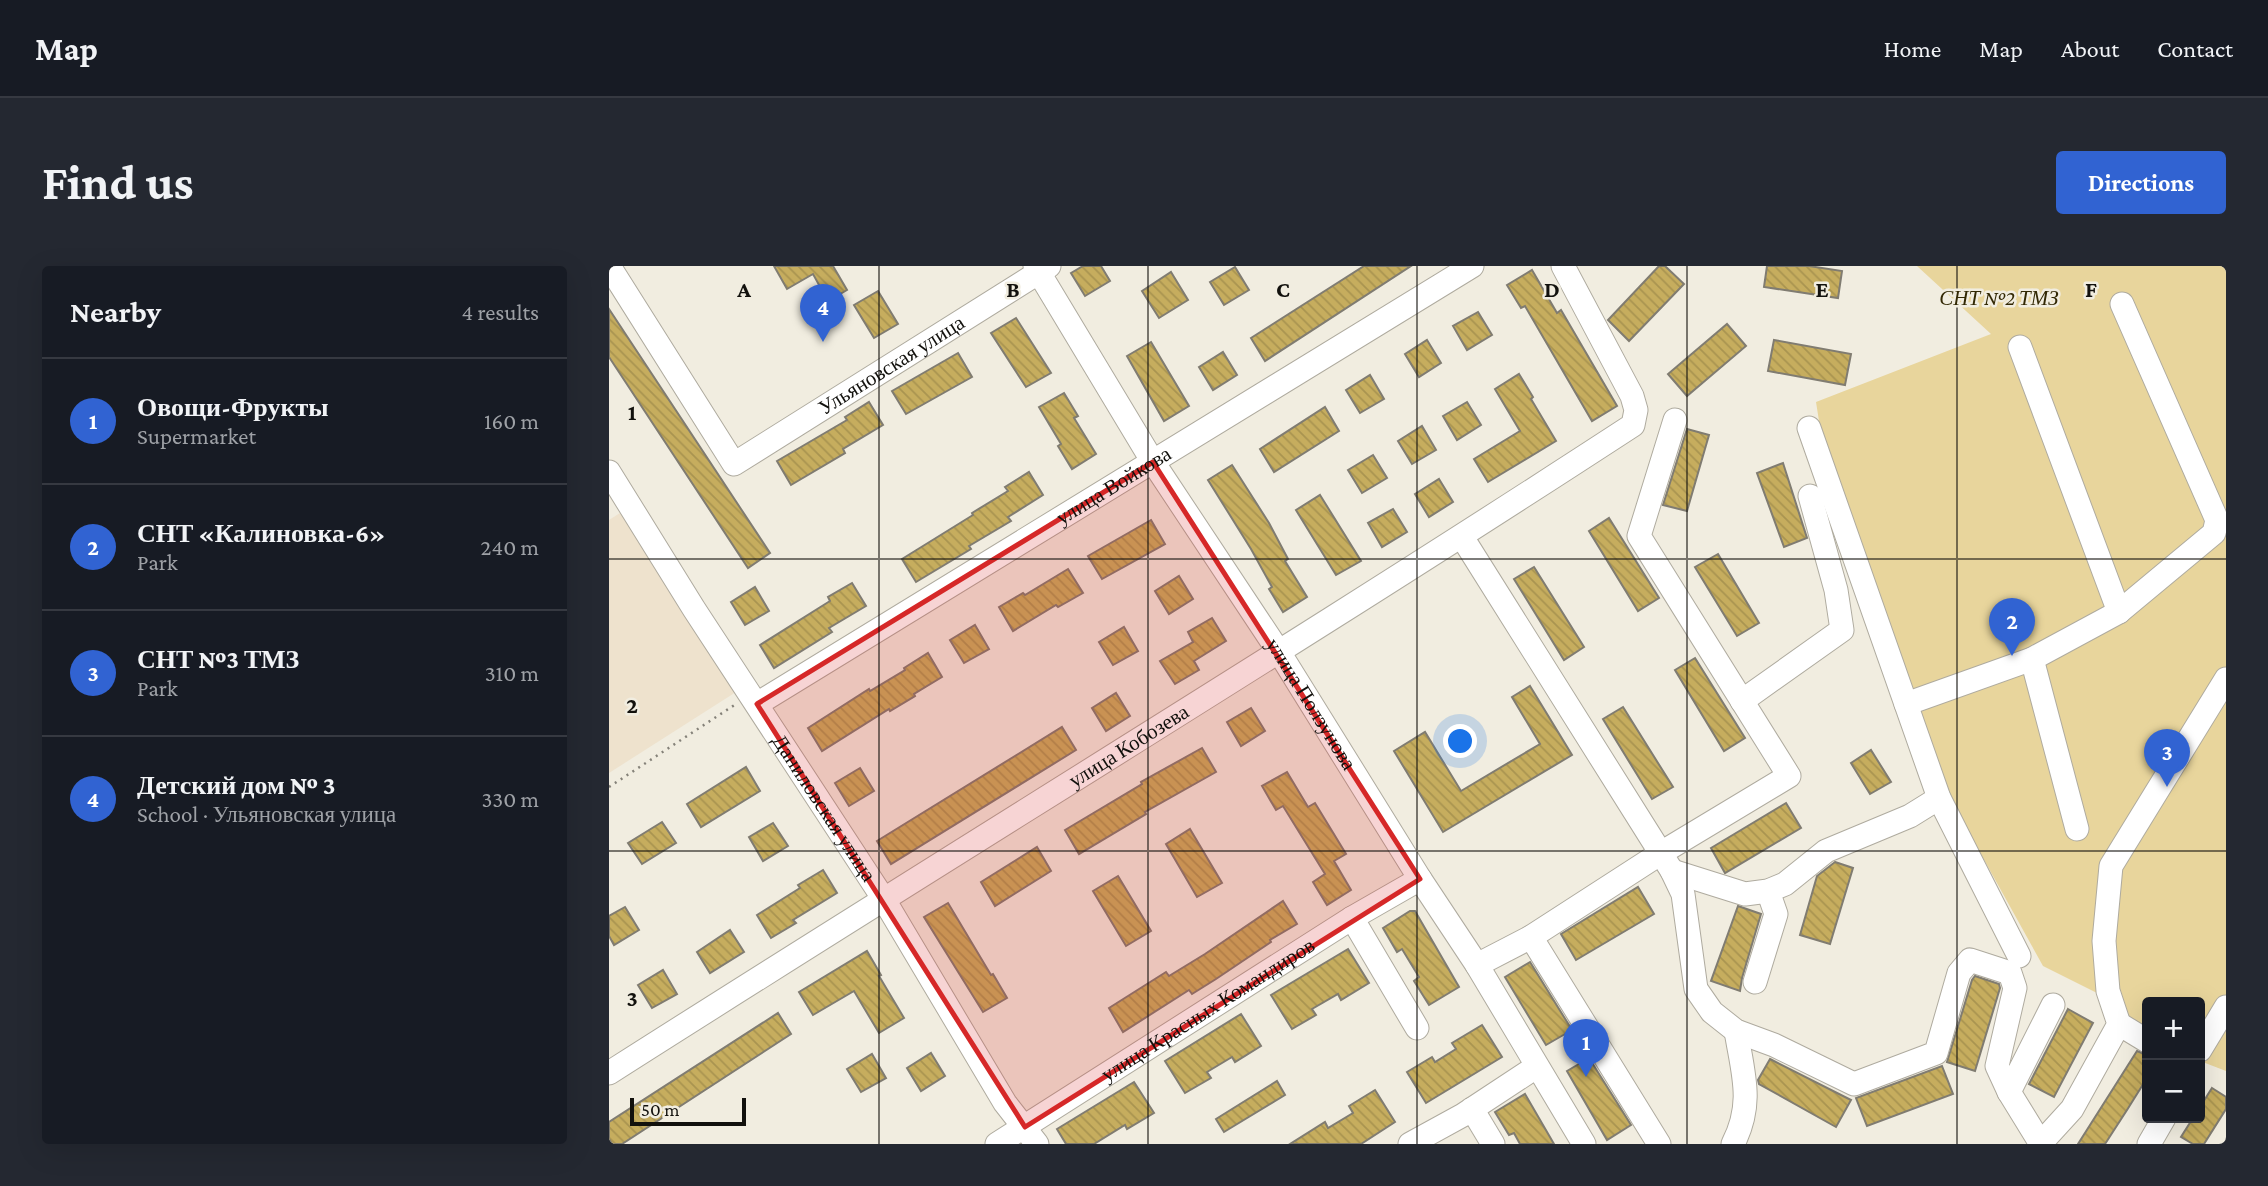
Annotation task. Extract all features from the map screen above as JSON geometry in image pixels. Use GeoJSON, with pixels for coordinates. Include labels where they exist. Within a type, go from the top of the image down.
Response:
{"type":"FeatureCollection","features":[{"type":"Feature","properties":{"kind":"street","name":"Ульяновская улица"},"geometry":{"type":"LineString","coordinates":[[609,266],[734,464],[1041,268]]}},
{"type":"Feature","properties":{"kind":"street","name":"улица Войкова"},"geometry":{"type":"LineString","coordinates":[[753,700],[1153,462],[1472,266]]}},
{"type":"Feature","properties":{"kind":"street","name":"улица Кобозева"},"geometry":{"type":"LineString","coordinates":[[609,1073],[883,898],[1462,537],[1633,425],[1636,410],[1632,396],[1563,266]]}},
{"type":"Feature","properties":{"kind":"street","name":"улица Ползунова"},"geometry":{"type":"LineString","coordinates":[[1041,268],[1153,462],[1279,652],[1420,879],[1477,965],[1584,1144]]}},
{"type":"Feature","properties":{"kind":"street"},"geometry":{"type":"LineString","coordinates":[[1906,704],[2032,659],[2119,612],[2214,533],[2217,520],[2122,304]]}},
{"type":"Feature","properties":{"kind":"street"},"geometry":{"type":"LineString","coordinates":[[2019,347],[2119,612]]}},
{"type":"Feature","properties":{"kind":"street"},"geometry":{"type":"LineString","coordinates":[[1477,965],[1666,862],[1789,776],[1639,536],[1675,420]]}},
{"type":"Feature","properties":{"kind":"street"},"geometry":{"type":"LineString","coordinates":[[1809,428],[1939,798],[2019,956]]}},
{"type":"Feature","properties":{"kind":"street","name":"Даниловская улица"},"geometry":{"type":"LineString","coordinates":[[609,472],[694,609],[883,898],[1005,1103],[1031,1135]]}},
{"type":"Feature","properties":{"kind":"street"},"geometry":{"type":"LineString","coordinates":[[1742,701],[1842,629],[1836,590],[1809,496]]}},
{"type":"Feature","properties":{"kind":"street"},"geometry":{"type":"LineString","coordinates":[[1462,537],[1666,862],[1683,894],[1696,989],[1712,1012],[1736,1031],[1775,1045],[1854,1084],[1936,1053],[1959,972],[1970,960],[2010,973],[2015,988],[1997,1066],[2009,1092],[2041,1144],[2072,1109],[2119,1024]]}},
{"type":"Feature","properties":{"kind":"street"},"geometry":{"type":"LineString","coordinates":[[2032,659],[2077,829]]}},
{"type":"Feature","properties":{"kind":"street"},"geometry":{"type":"LineString","coordinates":[[2142,1038],[2119,1024],[2108,991],[2104,941],[2111,866],[2226,679]]}},
{"type":"Feature","properties":{"kind":"street"},"geometry":{"type":"LineString","coordinates":[[1666,862],[1745,894],[1767,891],[1785,884],[1826,851],[1910,816],[1939,798]]}},
{"type":"Feature","properties":{"kind":"street","name":"улица Красных Командиров"},"geometry":{"type":"LineString","coordinates":[[997,1144],[1031,1135],[1352,918],[1420,879]]}},
{"type":"Feature","properties":{"kind":"street"},"geometry":{"type":"LineString","coordinates":[[1755,982],[1776,914],[1767,891]]}},
{"type":"Feature","properties":{"kind":"street"},"geometry":{"type":"LineString","coordinates":[[1352,918],[1417,1028]]}},
{"type":"Feature","properties":{"kind":"street"},"geometry":{"type":"LineString","coordinates":[[1531,937],[1650,1141]]}},
{"type":"Feature","properties":{"kind":"street"},"geometry":{"type":"LineString","coordinates":[[2009,1092],[2053,1005]]}},
{"type":"Feature","properties":{"kind":"street"},"geometry":{"type":"LineString","coordinates":[[2205,1042],[2226,1007]]}},
{"type":"Feature","properties":{"kind":"street"},"geometry":{"type":"LineString","coordinates":[[1733,1144],[1741,1129],[1747,1100],[1736,1031]]}},
{"type":"Feature","properties":{"kind":"street"},"geometry":{"type":"LineString","coordinates":[[1410,1144],[1472,1109],[1536,1067]]}},
{"type":"Feature","properties":{"kind":"street"},"geometry":{"type":"LineString","coordinates":[[1472,1109],[1493,1144]]}},
{"type":"Feature","properties":{"kind":"street"},"geometry":{"type":"LineString","coordinates":[[2149,1144],[2161,1123]]}},
{"type":"Feature","properties":{"kind":"path"},"geometry":{"type":"LineString","coordinates":[[609,787],[753,700]]}},
{"type":"Feature","properties":{"kind":"highlighted area"},"geometry":{"type":"Polygon","coordinates":[[[1153,462],[1420,879],[1025,1127],[757,704],[1153,462]]]}},
{"type":"Feature","properties":{"kind":"shaded area"},"geometry":{"type":"Polygon","coordinates":[[[620,513],[736,692],[609,773],[609,520],[620,513]]]}},
{"type":"Feature","properties":{"kind":"green space","name":"СНТ №2 ТМЗ"},"geometry":{"type":"Polygon","coordinates":[[[1917,266],[2226,266],[2226,1071],[2205,1063],[2205,997],[2142,997],[2142,1036],[2099,994],[2043,966],[1947,793],[1838,541],[1816,402],[1991,334],[1917,266]]]}},
{"type":"Feature","properties":{"kind":"building"},"geometry":{"type":"Polygon","coordinates":[[[774,266],[833,266],[847,290],[828,301],[813,274],[787,289],[774,266]]]}},
{"type":"Feature","properties":{"kind":"building"},"geometry":{"type":"Polygon","coordinates":[[[1083,266],[1101,266],[1110,281],[1085,296],[1071,273],[1083,266]]]}},
{"type":"Feature","properties":{"kind":"building"},"geometry":{"type":"Polygon","coordinates":[[[1364,266],[1411,266],[1265,361],[1251,338],[1364,266]]]}},
{"type":"Feature","properties":{"kind":"building"},"geometry":{"type":"Polygon","coordinates":[[[1659,266],[1665,266],[1684,284],[1629,341],[1608,320],[1659,266]]]}},
{"type":"Feature","properties":{"kind":"building"},"geometry":{"type":"Polygon","coordinates":[[[1767,266],[1809,266],[1842,271],[1838,298],[1764,287],[1767,266]]]}},
{"type":"Feature","properties":{"kind":"building"},"geometry":{"type":"Polygon","coordinates":[[[1235,267],[1249,290],[1224,305],[1210,282],[1235,267]]]}},
{"type":"Feature","properties":{"kind":"building"},"geometry":{"type":"Polygon","coordinates":[[[1532,270],[1557,313],[1561,310],[1617,406],[1592,421],[1525,306],[1521,308],[1507,285],[1532,270]]]}},
{"type":"Feature","properties":{"kind":"building"},"geometry":{"type":"Polygon","coordinates":[[[1171,272],[1188,300],[1159,318],[1142,291],[1171,272]]]}},
{"type":"Feature","properties":{"kind":"building"},"geometry":{"type":"Polygon","coordinates":[[[878,291],[898,324],[874,338],[854,305],[878,291]]]}},
{"type":"Feature","properties":{"kind":"building"},"geometry":{"type":"Polygon","coordinates":[[[609,309],[770,553],[748,568],[609,357],[609,309]]]}},
{"type":"Feature","properties":{"kind":"building"},"geometry":{"type":"Polygon","coordinates":[[[1478,312],[1492,335],[1467,350],[1453,326],[1478,312]]]}},
{"type":"Feature","properties":{"kind":"building"},"geometry":{"type":"Polygon","coordinates":[[[1016,318],[1051,373],[1026,387],[991,333],[1016,318]]]}},
{"type":"Feature","properties":{"kind":"building"},"geometry":{"type":"Polygon","coordinates":[[[1727,324],[1746,346],[1687,396],[1668,374],[1727,324]]]}},
{"type":"Feature","properties":{"kind":"building"},"geometry":{"type":"Polygon","coordinates":[[[1427,340],[1441,363],[1419,377],[1405,354],[1427,340]]]}},
{"type":"Feature","properties":{"kind":"building"},"geometry":{"type":"Polygon","coordinates":[[[1774,340],[1851,354],[1845,385],[1768,371],[1774,340]]]}},
{"type":"Feature","properties":{"kind":"building"},"geometry":{"type":"Polygon","coordinates":[[[1151,342],[1189,406],[1164,421],[1127,356],[1151,342]]]}},
{"type":"Feature","properties":{"kind":"building"},"geometry":{"type":"Polygon","coordinates":[[[1223,352],[1237,375],[1213,390],[1199,367],[1223,352]]]}},
{"type":"Feature","properties":{"kind":"building"},"geometry":{"type":"Polygon","coordinates":[[[958,353],[972,377],[906,414],[892,391],[958,353]]]}},
{"type":"Feature","properties":{"kind":"building"},"geometry":{"type":"Polygon","coordinates":[[[1519,374],[1556,441],[1488,482],[1474,459],[1520,431],[1495,389],[1519,374]]]}},
{"type":"Feature","properties":{"kind":"building"},"geometry":{"type":"Polygon","coordinates":[[[1370,375],[1384,399],[1360,413],[1346,390],[1370,375]]]}},
{"type":"Feature","properties":{"kind":"building"},"geometry":{"type":"Polygon","coordinates":[[[1064,393],[1078,416],[1074,418],[1096,454],[1072,469],[1039,407],[1064,393]]]}},
{"type":"Feature","properties":{"kind":"building"},"geometry":{"type":"Polygon","coordinates":[[[869,402],[883,425],[843,449],[845,453],[791,485],[777,461],[847,420],[845,417],[869,402]]]}},
{"type":"Feature","properties":{"kind":"building"},"geometry":{"type":"Polygon","coordinates":[[[1467,402],[1481,425],[1457,440],[1443,416],[1467,402]]]}},
{"type":"Feature","properties":{"kind":"building"},"geometry":{"type":"Polygon","coordinates":[[[1325,407],[1339,431],[1274,472],[1260,449],[1325,407]]]}},
{"type":"Feature","properties":{"kind":"building"},"geometry":{"type":"Polygon","coordinates":[[[1422,426],[1436,450],[1412,464],[1398,441],[1422,426]]]}},
{"type":"Feature","properties":{"kind":"building"},"geometry":{"type":"Polygon","coordinates":[[[1687,429],[1709,435],[1687,511],[1663,505],[1687,429]]]}},
{"type":"Feature","properties":{"kind":"building"},"geometry":{"type":"Polygon","coordinates":[[[1373,455],[1387,478],[1362,493],[1348,470],[1373,455]]]}},
{"type":"Feature","properties":{"kind":"building"},"geometry":{"type":"Polygon","coordinates":[[[1783,463],[1807,538],[1784,547],[1757,473],[1783,463]]]}},
{"type":"Feature","properties":{"kind":"building"},"geometry":{"type":"Polygon","coordinates":[[[1232,465],[1269,523],[1288,559],[1285,561],[1307,597],[1283,612],[1251,549],[1208,480],[1232,465]]]}},
{"type":"Feature","properties":{"kind":"building"},"geometry":{"type":"Polygon","coordinates":[[[1029,472],[1043,495],[1008,517],[1011,521],[969,546],[971,549],[916,582],[902,559],[973,515],[972,513],[1008,491],[1005,487],[1029,472]]]}},
{"type":"Feature","properties":{"kind":"building"},"geometry":{"type":"Polygon","coordinates":[[[1439,479],[1453,502],[1429,517],[1415,494],[1439,479]]]}},
{"type":"Feature","properties":{"kind":"building"},"geometry":{"type":"Polygon","coordinates":[[[1320,495],[1361,561],[1336,575],[1296,510],[1320,495]]]}},
{"type":"Feature","properties":{"kind":"building"},"geometry":{"type":"Polygon","coordinates":[[[1393,509],[1407,532],[1382,547],[1368,523],[1393,509]]]}},
{"type":"Feature","properties":{"kind":"building"},"geometry":{"type":"Polygon","coordinates":[[[1609,518],[1659,598],[1638,611],[1589,531],[1609,518]]]}},
{"type":"Feature","properties":{"kind":"building"},"geometry":{"type":"Polygon","coordinates":[[[1151,520],[1165,544],[1102,579],[1088,556],[1151,520]]]}},
{"type":"Feature","properties":{"kind":"building"},"geometry":{"type":"Polygon","coordinates":[[[1718,554],[1759,623],[1737,636],[1695,567],[1718,554]]]}},
{"type":"Feature","properties":{"kind":"building"},"geometry":{"type":"Polygon","coordinates":[[[1534,567],[1584,647],[1564,660],[1514,579],[1534,567]]]}},
{"type":"Feature","properties":{"kind":"building"},"geometry":{"type":"Polygon","coordinates":[[[1068,569],[1083,593],[1058,607],[1056,605],[1013,631],[999,607],[1068,569]]]}},
{"type":"Feature","properties":{"kind":"building"},"geometry":{"type":"Polygon","coordinates":[[[1179,576],[1193,599],[1169,614],[1155,591],[1179,576]]]}},
{"type":"Feature","properties":{"kind":"building"},"geometry":{"type":"Polygon","coordinates":[[[852,583],[866,606],[829,628],[832,632],[774,668],[760,645],[830,601],[828,597],[852,583]]]}},
{"type":"Feature","properties":{"kind":"building"},"geometry":{"type":"Polygon","coordinates":[[[755,587],[769,611],[745,625],[731,602],[755,587]]]}},
{"type":"Feature","properties":{"kind":"building"},"geometry":{"type":"Polygon","coordinates":[[[1212,618],[1226,641],[1194,661],[1199,670],[1175,684],[1160,661],[1193,642],[1188,632],[1212,618]]]}},
{"type":"Feature","properties":{"kind":"building"},"geometry":{"type":"Polygon","coordinates":[[[975,625],[989,649],[964,663],[950,640],[975,625]]]}},
{"type":"Feature","properties":{"kind":"building"},"geometry":{"type":"Polygon","coordinates":[[[1124,627],[1138,651],[1113,665],[1099,642],[1124,627]]]}},
{"type":"Feature","properties":{"kind":"building"},"geometry":{"type":"Polygon","coordinates":[[[928,653],[942,677],[822,751],[808,728],[869,689],[870,691],[905,670],[904,668],[928,653]]]}},
{"type":"Feature","properties":{"kind":"building"},"geometry":{"type":"Polygon","coordinates":[[[1695,658],[1745,738],[1724,751],[1675,670],[1695,658]]]}},
{"type":"Feature","properties":{"kind":"building"},"geometry":{"type":"Polygon","coordinates":[[[1530,686],[1572,755],[1443,832],[1394,751],[1425,732],[1461,791],[1540,744],[1512,697],[1530,686]]]}},
{"type":"Feature","properties":{"kind":"building"},"geometry":{"type":"Polygon","coordinates":[[[1116,693],[1130,716],[1106,731],[1092,708],[1116,693]]]}},
{"type":"Feature","properties":{"kind":"building"},"geometry":{"type":"Polygon","coordinates":[[[1623,707],[1673,787],[1652,799],[1603,719],[1623,707]]]}},
{"type":"Feature","properties":{"kind":"building"},"geometry":{"type":"Polygon","coordinates":[[[1251,708],[1265,731],[1241,746],[1227,722],[1251,708]]]}},
{"type":"Feature","properties":{"kind":"building"},"geometry":{"type":"Polygon","coordinates":[[[1062,727],[1076,750],[891,864],[877,841],[1062,727]]]}},
{"type":"Feature","properties":{"kind":"building"},"geometry":{"type":"Polygon","coordinates":[[[1202,748],[1216,772],[1145,812],[1146,814],[1079,854],[1065,830],[1142,784],[1141,782],[1202,748]]]}},
{"type":"Feature","properties":{"kind":"building"},"geometry":{"type":"Polygon","coordinates":[[[1871,750],[1891,782],[1870,794],[1851,763],[1871,750]]]}},
{"type":"Feature","properties":{"kind":"building"},"geometry":{"type":"Polygon","coordinates":[[[746,767],[760,791],[701,827],[687,804],[746,767]]]}},
{"type":"Feature","properties":{"kind":"building"},"geometry":{"type":"Polygon","coordinates":[[[860,768],[874,791],[849,806],[835,783],[860,768]]]}},
{"type":"Feature","properties":{"kind":"building"},"geometry":{"type":"Polygon","coordinates":[[[1287,772],[1308,807],[1315,803],[1346,854],[1334,861],[1351,890],[1327,905],[1313,882],[1325,874],[1283,806],[1276,810],[1262,786],[1287,772]]]}},
{"type":"Feature","properties":{"kind":"building"},"geometry":{"type":"Polygon","coordinates":[[[1786,803],[1801,828],[1725,873],[1711,848],[1786,803]]]}},
{"type":"Feature","properties":{"kind":"building"},"geometry":{"type":"Polygon","coordinates":[[[662,822],[676,843],[642,864],[628,843],[662,822]]]}},
{"type":"Feature","properties":{"kind":"building"},"geometry":{"type":"Polygon","coordinates":[[[773,823],[788,846],[763,861],[749,837],[773,823]]]}},
{"type":"Feature","properties":{"kind":"building"},"geometry":{"type":"Polygon","coordinates":[[[1190,829],[1222,883],[1197,897],[1166,844],[1190,829]]]}},
{"type":"Feature","properties":{"kind":"building"},"geometry":{"type":"Polygon","coordinates":[[[1037,847],[1051,871],[995,906],[981,882],[1037,847]]]}},
{"type":"Feature","properties":{"kind":"building"},"geometry":{"type":"Polygon","coordinates":[[[1835,862],[1853,868],[1830,944],[1800,935],[1817,876],[1835,862]]]}},
{"type":"Feature","properties":{"kind":"building"},"geometry":{"type":"Polygon","coordinates":[[[823,870],[837,893],[793,920],[796,923],[771,938],[757,915],[823,870]]]}},
{"type":"Feature","properties":{"kind":"building"},"geometry":{"type":"Polygon","coordinates":[[[1118,876],[1151,931],[1126,946],[1093,891],[1118,876]]]}},
{"type":"Feature","properties":{"kind":"building"},"geometry":{"type":"Polygon","coordinates":[[[1638,887],[1654,914],[1576,960],[1561,934],[1638,887]]]}},
{"type":"Feature","properties":{"kind":"building"},"geometry":{"type":"Polygon","coordinates":[[[1283,901],[1297,924],[1192,994],[1189,990],[1123,1032],[1109,1008],[1166,972],[1169,976],[1205,954],[1283,901]]]}},
{"type":"Feature","properties":{"kind":"building"},"geometry":{"type":"Polygon","coordinates":[[[948,903],[1007,998],[983,1012],[924,917],[948,903]]]}},
{"type":"Feature","properties":{"kind":"building"},"geometry":{"type":"Polygon","coordinates":[[[1738,906],[1761,914],[1740,991],[1711,981],[1738,906]]]}},
{"type":"Feature","properties":{"kind":"building"},"geometry":{"type":"Polygon","coordinates":[[[625,907],[639,930],[614,945],[609,936],[609,916],[625,907]]]}},
{"type":"Feature","properties":{"kind":"building"},"geometry":{"type":"Polygon","coordinates":[[[1410,911],[1415,911],[1459,987],[1429,1005],[1414,981],[1419,977],[1402,949],[1397,952],[1383,928],[1410,911]]]}},
{"type":"Feature","properties":{"kind":"building"},"geometry":{"type":"Polygon","coordinates":[[[730,930],[744,952],[710,973],[697,952],[730,930]]]}},
{"type":"Feature","properties":{"kind":"building"},"geometry":{"type":"Polygon","coordinates":[[[1348,949],[1369,983],[1341,1000],[1338,994],[1312,1009],[1316,1015],[1292,1029],[1271,995],[1348,949]]]}},
{"type":"Feature","properties":{"kind":"building"},"geometry":{"type":"Polygon","coordinates":[[[867,951],[904,1018],[879,1033],[854,991],[813,1015],[799,992],[867,951]]]}},
{"type":"Feature","properties":{"kind":"building"},"geometry":{"type":"Polygon","coordinates":[[[1530,962],[1572,1030],[1546,1045],[1505,977],[1530,962]]]}},
{"type":"Feature","properties":{"kind":"building"},"geometry":{"type":"Polygon","coordinates":[[[663,970],[677,994],[652,1008],[638,985],[663,970]]]}},
{"type":"Feature","properties":{"kind":"building"},"geometry":{"type":"Polygon","coordinates":[[[1975,976],[1999,984],[2000,988],[1975,1071],[1947,1062],[1975,976]]]}},
{"type":"Feature","properties":{"kind":"building"},"geometry":{"type":"Polygon","coordinates":[[[2068,1009],[2093,1023],[2054,1097],[2029,1084],[2068,1009]]]}},
{"type":"Feature","properties":{"kind":"building"},"geometry":{"type":"Polygon","coordinates":[[[778,1013],[791,1034],[622,1144],[612,1144],[609,1139],[609,1122],[778,1013]]]}},
{"type":"Feature","properties":{"kind":"building"},"geometry":{"type":"Polygon","coordinates":[[[1241,1014],[1261,1046],[1235,1062],[1232,1057],[1207,1072],[1211,1078],[1185,1093],[1165,1061],[1241,1014]]]}},
{"type":"Feature","properties":{"kind":"building"},"geometry":{"type":"Polygon","coordinates":[[[1482,1025],[1502,1057],[1426,1103],[1407,1072],[1432,1057],[1435,1062],[1456,1049],[1452,1043],[1482,1025]]]}},
{"type":"Feature","properties":{"kind":"building"},"geometry":{"type":"Polygon","coordinates":[[[2137,1051],[2142,1053],[2142,1086],[2105,1144],[2078,1144],[2137,1051]]]}},
{"type":"Feature","properties":{"kind":"building"},"geometry":{"type":"Polygon","coordinates":[[[931,1053],[945,1076],[921,1091],[907,1068],[931,1053]]]}},
{"type":"Feature","properties":{"kind":"building"},"geometry":{"type":"Polygon","coordinates":[[[872,1054],[886,1078],[861,1092],[847,1069],[872,1054]]]}},
{"type":"Feature","properties":{"kind":"building"},"geometry":{"type":"Polygon","coordinates":[[[1589,1058],[1631,1125],[1607,1140],[1567,1071],[1589,1058]]]}},
{"type":"Feature","properties":{"kind":"building"},"geometry":{"type":"Polygon","coordinates":[[[1770,1059],[1851,1100],[1836,1127],[1759,1084],[1758,1080],[1770,1059]]]}},
{"type":"Feature","properties":{"kind":"building"},"geometry":{"type":"Polygon","coordinates":[[[1942,1066],[1953,1094],[1867,1126],[1856,1098],[1942,1066]]]}},
{"type":"Feature","properties":{"kind":"building"},"geometry":{"type":"Polygon","coordinates":[[[1277,1081],[1285,1095],[1224,1132],[1216,1119],[1277,1081]]]}},
{"type":"Feature","properties":{"kind":"building"},"geometry":{"type":"Polygon","coordinates":[[[1134,1082],[1154,1113],[1127,1129],[1125,1125],[1094,1144],[1066,1144],[1057,1129],[1134,1082]]]}},
{"type":"Feature","properties":{"kind":"building"},"geometry":{"type":"Polygon","coordinates":[[[2212,1088],[2226,1097],[2226,1109],[2204,1144],[2193,1144],[2181,1137],[2190,1123],[2205,1123],[2205,1099],[2212,1088]]]}},
{"type":"Feature","properties":{"kind":"building"},"geometry":{"type":"Polygon","coordinates":[[[1375,1090],[1395,1122],[1361,1144],[1290,1144],[1325,1122],[1328,1128],[1353,1113],[1349,1106],[1375,1090]]]}},
{"type":"Feature","properties":{"kind":"building"},"geometry":{"type":"Polygon","coordinates":[[[1525,1094],[1554,1144],[1520,1144],[1514,1133],[1509,1135],[1495,1112],[1525,1094]]]}},
{"type":"Feature","properties":{"kind":"place","name":"Детский дом № 3"},"geometry":{"type":"Point","coordinates":[823,342]}},
{"type":"Feature","properties":{"kind":"place","name":"СНТ «Калиновка-6»"},"geometry":{"type":"Point","coordinates":[2012,656]}},
{"type":"Feature","properties":{"kind":"place","name":"СНТ №3 ТМЗ"},"geometry":{"type":"Point","coordinates":[2167,787]}},
{"type":"Feature","properties":{"kind":"place","name":"Овощи-Фрукты"},"geometry":{"type":"Point","coordinates":[1586,1077]}}]}
